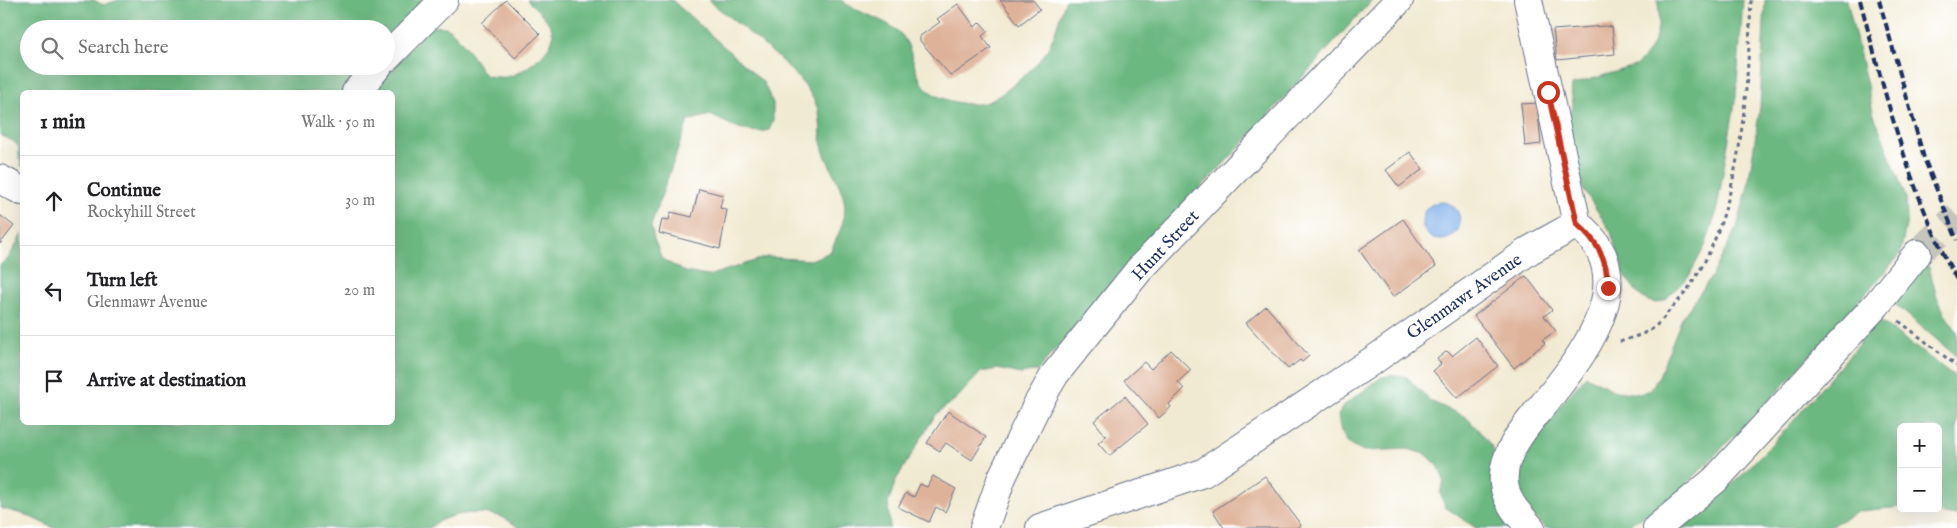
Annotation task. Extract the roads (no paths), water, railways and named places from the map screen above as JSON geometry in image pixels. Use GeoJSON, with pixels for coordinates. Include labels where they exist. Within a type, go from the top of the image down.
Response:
{"type":"FeatureCollection","features":[{"type":"Feature","properties":{"kind":"street"},"geometry":{"type":"LineString","coordinates":[[395,49],[444,0]]}},
{"type":"Feature","properties":{"kind":"street","name":"Hunt Street"},"geometry":{"type":"LineString","coordinates":[[984,528],[1002,478],[1037,404],[1055,374],[1139,270],[1399,0]]}},
{"type":"Feature","properties":{"kind":"street"},"geometry":{"type":"LineString","coordinates":[[1528,0],[1577,224],[1591,235],[1602,253],[1608,272],[1608,288],[1590,340],[1559,385],[1523,430],[1507,460],[1504,483],[1510,506],[1531,528]]}},
{"type":"Feature","properties":{"kind":"street"},"geometry":{"type":"LineString","coordinates":[[358,90],[370,75]]}},
{"type":"Feature","properties":{"kind":"street"},"geometry":{"type":"LineString","coordinates":[[0,180],[20,190]]}},
{"type":"Feature","properties":{"kind":"street","name":"Glenmawr Avenue"},"geometry":{"type":"LineString","coordinates":[[1040,528],[1202,473],[1378,357],[1530,250],[1577,224]]}},
{"type":"Feature","properties":{"kind":"street"},"geometry":{"type":"LineString","coordinates":[[1656,528],[1716,480],[1876,304],[1917,254]]}},
{"type":"Feature","properties":{"kind":"water"},"geometry":{"type":"Polygon","coordinates":[[[1441,202],[1455,207],[1460,221],[1455,235],[1441,240],[1427,235],[1422,221],[1427,207],[1441,202]]]}},
{"type":"Feature","properties":{"kind":"tunnel"},"geometry":{"type":"LineString","coordinates":[[1917,254],[1957,216]]}},
{"type":"Feature","properties":{"kind":"railway"},"geometry":{"type":"LineString","coordinates":[[1860,0],[1889,107],[1912,178],[1940,247],[1957,280]]}},
{"type":"Feature","properties":{"kind":"railway"},"geometry":{"type":"LineString","coordinates":[[1879,0],[1924,158],[1957,240]]}}]}
